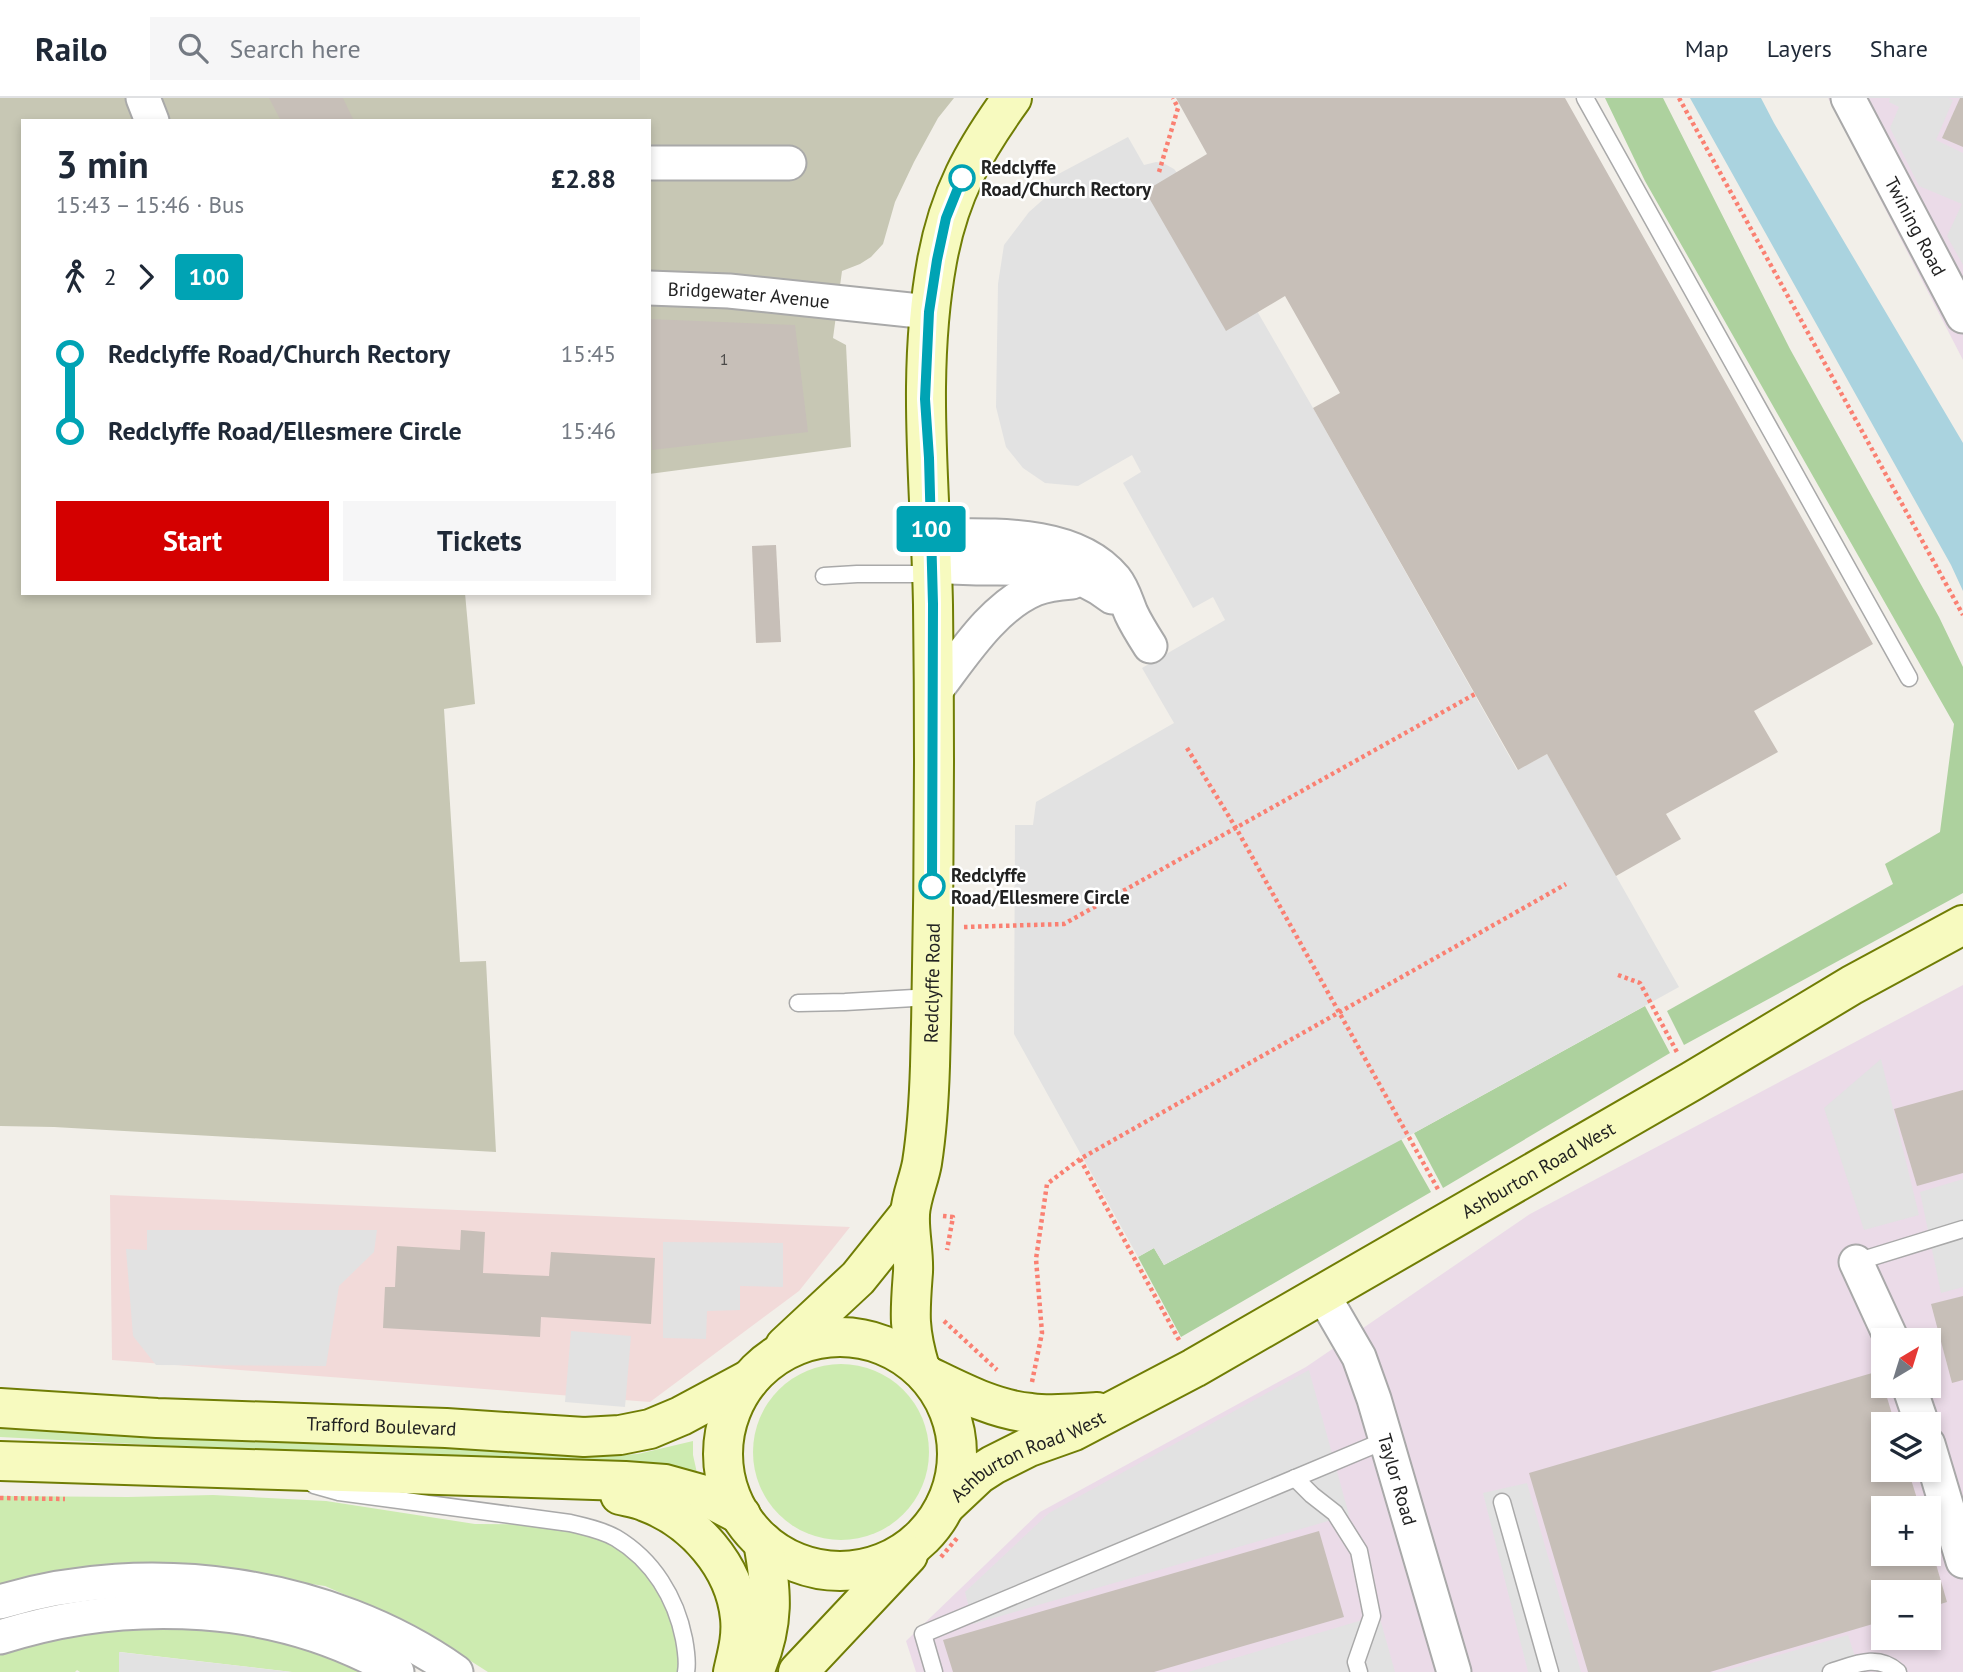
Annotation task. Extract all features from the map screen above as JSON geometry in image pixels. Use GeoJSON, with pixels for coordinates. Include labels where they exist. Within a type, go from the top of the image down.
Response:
{"type":"FeatureCollection","features":[{"type":"Feature","properties":{"kind":"main road","name":"Redclyffe Road"},"geometry":{"type":"LineString","coordinates":[[924,1372],[914,1346],[909,1308],[913,1270],[910,1213],[927,1121],[931,997],[932,559],[925,399],[929,312],[946,218],[964,172],[983,138],[1012,98]]}},
{"type":"Feature","properties":{"kind":"main road","name":"Ashburton Road West"},"geometry":{"type":"LineString","coordinates":[[945,1506],[979,1474],[993,1465],[1029,1447],[1074,1431],[1194,1368],[1692,1081],[1852,985],[1963,925]]}},
{"type":"Feature","properties":{"kind":"main road","name":"Redclyffe Road"},"geometry":{"type":"LineString","coordinates":[[759,1370],[858,1278],[910,1213]]}},
{"type":"Feature","properties":{"kind":"main road"},"geometry":{"type":"LineString","coordinates":[[754,1672],[761,1655],[771,1612],[769,1577],[752,1529],[727,1482],[723,1446],[731,1410],[759,1370],[796,1345],[828,1337],[861,1338],[893,1349],[924,1372],[947,1405],[957,1439],[956,1473],[945,1506],[923,1538],[798,1672]]}},
{"type":"Feature","properties":{"kind":"main road","name":"Trafford Boulevard"},"geometry":{"type":"LineString","coordinates":[[0,1408],[157,1418],[446,1428],[584,1437],[620,1435],[650,1429],[681,1416],[759,1370]]}},
{"type":"Feature","properties":{"kind":"main road","name":"Ashburton Road West"},"geometry":{"type":"LineString","coordinates":[[924,1372],[970,1396],[1002,1408],[1032,1414],[1113,1412]]}},
{"type":"Feature","properties":{"kind":"main road"},"geometry":{"type":"LineString","coordinates":[[4,1463],[250,1468],[665,1484],[701,1494],[792,1560],[826,1570],[861,1569],[894,1558],[923,1538]]}},
{"type":"Feature","properties":{"kind":"main road"},"geometry":{"type":"LineString","coordinates":[[549,1479],[645,1501],[673,1516],[705,1542],[719,1557],[738,1603],[741,1620],[740,1646],[733,1672]]}},
{"type":"Feature","properties":{"kind":"street"},"geometry":{"type":"LineString","coordinates":[[143,98],[151,119]]}},
{"type":"Feature","properties":{"kind":"street"},"geometry":{"type":"LineString","coordinates":[[1848,98],[1869,136]]}},
{"type":"Feature","properties":{"kind":"street"},"geometry":{"type":"LineString","coordinates":[[1857,98],[1869,136]]}},
{"type":"Feature","properties":{"kind":"street","name":"Twining Road"},"geometry":{"type":"LineString","coordinates":[[1869,136],[1963,316]]}},
{"type":"Feature","properties":{"kind":"street"},"geometry":{"type":"LineString","coordinates":[[651,163],[789,163]]}},
{"type":"Feature","properties":{"kind":"street","name":"Bridgewater Avenue"},"geometry":{"type":"LineString","coordinates":[[651,288],[729,291],[929,312]]}},
{"type":"Feature","properties":{"kind":"street"},"geometry":{"type":"LineString","coordinates":[[932,559],[998,536],[1062,546],[1102,566],[1115,579],[1150,646]]}},
{"type":"Feature","properties":{"kind":"street"},"geometry":{"type":"LineString","coordinates":[[932,559],[1056,570],[1092,583],[1132,615]]}},
{"type":"Feature","properties":{"kind":"street"},"geometry":{"type":"LineString","coordinates":[[933,694],[982,632],[1011,603],[1036,588],[1056,583],[1092,583]]}},
{"type":"Feature","properties":{"kind":"street"},"geometry":{"type":"LineString","coordinates":[[1856,1262],[1886,1328]]}},
{"type":"Feature","properties":{"kind":"street","name":"Taylor Road"},"geometry":{"type":"LineString","coordinates":[[1323,1295],[1359,1357],[1374,1399],[1454,1672]]}},
{"type":"Feature","properties":{"kind":"street"},"geometry":{"type":"LineString","coordinates":[[1940,1482],[1962,1552]]}},
{"type":"Feature","properties":{"kind":"street"},"geometry":{"type":"LineString","coordinates":[[0,1602],[72,1586],[125,1581],[174,1581],[257,1589],[349,1615],[398,1637],[456,1672]]}},
{"type":"Feature","properties":{"kind":"street"},"geometry":{"type":"LineString","coordinates":[[0,1637],[43,1625],[113,1614],[211,1614],[279,1625],[312,1634],[351,1649],[397,1672]]}},
{"type":"Feature","properties":{"kind":"lane"},"geometry":{"type":"LineString","coordinates":[[1585,98],[1909,678]]}},
{"type":"Feature","properties":{"kind":"lane"},"geometry":{"type":"LineString","coordinates":[[824,576],[857,574],[932,559]]}},
{"type":"Feature","properties":{"kind":"lane"},"geometry":{"type":"LineString","coordinates":[[798,1003],[931,997]]}},
{"type":"Feature","properties":{"kind":"lane"},"geometry":{"type":"LineString","coordinates":[[1856,1262],[1963,1229]]}},
{"type":"Feature","properties":{"kind":"lane"},"geometry":{"type":"LineString","coordinates":[[934,1672],[923,1634],[1386,1440]]}},
{"type":"Feature","properties":{"kind":"lane"},"geometry":{"type":"LineString","coordinates":[[250,1468],[339,1492],[570,1523],[614,1536],[648,1563],[666,1590],[681,1624],[687,1672]]}},
{"type":"Feature","properties":{"kind":"lane"},"geometry":{"type":"LineString","coordinates":[[1295,1478],[1335,1513],[1359,1551],[1372,1616],[1356,1662],[1359,1672]]}},
{"type":"Feature","properties":{"kind":"lane"},"geometry":{"type":"LineString","coordinates":[[1502,1502],[1550,1672]]}},
{"type":"Feature","properties":{"kind":"lane"},"geometry":{"type":"LineString","coordinates":[[1831,1672],[1867,1661],[1885,1663],[1898,1672]]}},
{"type":"Feature","properties":{"kind":"path"},"geometry":{"type":"LineString","coordinates":[[1158,172],[1178,108],[1173,98]]}},
{"type":"Feature","properties":{"kind":"path"},"geometry":{"type":"LineString","coordinates":[[1679,98],[1963,615]]}},
{"type":"Feature","properties":{"kind":"path"},"geometry":{"type":"LineString","coordinates":[[932,929],[1064,924],[1475,694]]}},
{"type":"Feature","properties":{"kind":"path"},"geometry":{"type":"LineString","coordinates":[[1187,748],[1236,828],[1453,1217]]}},
{"type":"Feature","properties":{"kind":"path"},"geometry":{"type":"LineString","coordinates":[[1032,1414],[1029,1397],[1042,1333],[1036,1259],[1047,1184],[1080,1159],[1566,884]]}},
{"type":"Feature","properties":{"kind":"path"},"geometry":{"type":"LineString","coordinates":[[1618,975],[1640,983],[1669,1038]]}},
{"type":"Feature","properties":{"kind":"path"},"geometry":{"type":"LineString","coordinates":[[1080,1159],[1194,1368]]}},
{"type":"Feature","properties":{"kind":"path"},"geometry":{"type":"LineString","coordinates":[[946,1260],[953,1217]]}},
{"type":"Feature","properties":{"kind":"path"},"geometry":{"type":"LineString","coordinates":[[940,1312],[948,1325],[1002,1375]]}},
{"type":"Feature","properties":{"kind":"path"},"geometry":{"type":"LineString","coordinates":[[0,1498],[69,1499]]}},
{"type":"Feature","properties":{"kind":"shaded area"},"geometry":{"type":"Polygon","coordinates":[[[0,98],[954,98],[938,118],[914,162],[895,202],[883,244],[871,257],[842,271],[833,338],[846,345],[851,447],[651,474],[651,119],[21,119],[21,595],[465,595],[475,704],[444,709],[460,962],[486,961],[496,1152],[0,1126],[0,98]]]}},
{"type":"Feature","properties":{"kind":"shaded area"},"geometry":{"type":"Polygon","coordinates":[[[1828,98],[1963,98],[1963,360],[1828,98]]]}},
{"type":"Feature","properties":{"kind":"shaded area"},"geometry":{"type":"Polygon","coordinates":[[[1890,98],[1953,100],[1936,140],[1963,153],[1963,265],[1947,236],[1962,204],[1919,186],[1890,128],[1899,107],[1889,102],[1890,98]]]}},
{"type":"Feature","properties":{"kind":"shaded area"},"geometry":{"type":"Polygon","coordinates":[[[1128,137],[1144,165],[1163,163],[1178,174],[1517,770],[1547,754],[1679,987],[1414,1133],[1164,1265],[1154,1248],[1138,1257],[1014,1034],[1015,825],[1033,825],[1036,802],[1174,723],[1142,668],[1225,620],[1213,597],[1193,608],[1123,483],[1141,472],[1132,455],[1078,486],[1045,483],[1023,468],[1006,447],[996,407],[998,284],[1004,245],[1029,212],[1055,189],[1049,179],[1128,137]]]}},
{"type":"Feature","properties":{"kind":"shaded area"},"geometry":{"type":"Polygon","coordinates":[[[1963,985],[1963,1672],[916,1672],[906,1641],[1040,1512],[1306,1367],[1530,1214],[1963,985]]]}},
{"type":"Feature","properties":{"kind":"shaded area"},"geometry":{"type":"Polygon","coordinates":[[[1881,1059],[1919,1215],[1864,1230],[1824,1108],[1881,1059]]]}},
{"type":"Feature","properties":{"kind":"shaded area"},"geometry":{"type":"Polygon","coordinates":[[[1963,1179],[1963,1287],[1941,1293],[1920,1192],[1963,1179]]]}},
{"type":"Feature","properties":{"kind":"shaded area"},"geometry":{"type":"Polygon","coordinates":[[[110,1195],[850,1227],[799,1291],[650,1402],[112,1360],[110,1195]]]}},
{"type":"Feature","properties":{"kind":"shaded area"},"geometry":{"type":"Polygon","coordinates":[[[147,1230],[377,1230],[374,1252],[339,1286],[326,1366],[156,1365],[133,1336],[126,1249],[147,1250],[147,1230]]]}},
{"type":"Feature","properties":{"kind":"shaded area"},"geometry":{"type":"Polygon","coordinates":[[[663,1242],[783,1243],[783,1287],[740,1286],[740,1310],[707,1311],[706,1339],[663,1338],[663,1242]]]}},
{"type":"Feature","properties":{"kind":"shaded area"},"geometry":{"type":"Polygon","coordinates":[[[571,1331],[631,1336],[625,1407],[565,1402],[571,1331]]]}},
{"type":"Feature","properties":{"kind":"shaded area"},"geometry":{"type":"Polygon","coordinates":[[[1309,1370],[1349,1515],[973,1624],[965,1592],[1049,1513],[1309,1370]]]}},
{"type":"Feature","properties":{"kind":"shaded area"},"geometry":{"type":"Polygon","coordinates":[[[1527,1483],[1581,1672],[1528,1672],[1483,1493],[1527,1483]]]}},
{"type":"Feature","properties":{"kind":"shaded area"},"geometry":{"type":"Polygon","coordinates":[[[1379,1615],[1395,1672],[1188,1672],[1379,1615]]]}},
{"type":"Feature","properties":{"kind":"shaded area"},"geometry":{"type":"Polygon","coordinates":[[[1848,1635],[1860,1672],[1720,1672],[1848,1635]]]}},
{"type":"Feature","properties":{"kind":"shaded area"},"geometry":{"type":"Polygon","coordinates":[[[119,1652],[205,1662],[292,1672],[119,1672],[119,1652]]]}},
{"type":"Feature","properties":{"kind":"green space"},"geometry":{"type":"Polygon","coordinates":[[[1605,98],[1663,98],[1790,349],[1939,617],[1963,667],[1963,893],[1684,1045],[1667,1011],[1893,884],[1885,864],[1940,832],[1954,724],[1645,181],[1605,98]]]}},
{"type":"Feature","properties":{"kind":"green space"},"geometry":{"type":"Polygon","coordinates":[[[1645,1006],[1670,1053],[1443,1188],[1414,1133],[1645,1006]]]}},
{"type":"Feature","properties":{"kind":"green space"},"geometry":{"type":"Polygon","coordinates":[[[1401,1139],[1431,1192],[1181,1337],[1138,1257],[1154,1248],[1164,1265],[1401,1139]]]}},
{"type":"Feature","properties":{"kind":"green space"},"geometry":{"type":"Polygon","coordinates":[[[841,1364],[875,1371],[903,1390],[922,1418],[929,1452],[922,1486],[903,1514],[875,1533],[841,1540],[807,1533],[779,1514],[760,1486],[753,1452],[760,1418],[779,1390],[807,1371],[841,1364]]]}},
{"type":"Feature","properties":{"kind":"green space"},"geometry":{"type":"Polygon","coordinates":[[[0,1425],[603,1456],[638,1454],[693,1441],[697,1473],[0,1437],[0,1425]]]}},
{"type":"Feature","properties":{"kind":"green space"},"geometry":{"type":"Polygon","coordinates":[[[213,1495],[326,1501],[475,1524],[575,1525],[615,1541],[671,1587],[683,1672],[488,1672],[414,1625],[325,1586],[215,1570],[106,1566],[28,1578],[0,1587],[0,1496],[213,1495]]]}},
{"type":"Feature","properties":{"kind":"green space"},"geometry":{"type":"Polygon","coordinates":[[[154,1627],[235,1634],[288,1644],[364,1672],[292,1672],[120,1652],[119,1672],[0,1672],[0,1650],[86,1630],[154,1627]]]}},
{"type":"Feature","properties":{"kind":"water"},"geometry":{"type":"Polygon","coordinates":[[[1690,98],[1761,98],[1963,443],[1963,591],[1951,565],[1690,98]]]}},
{"type":"Feature","properties":{"kind":"building"},"geometry":{"type":"Polygon","coordinates":[[[269,98],[343,98],[353,119],[280,119],[269,98]]]}},
{"type":"Feature","properties":{"kind":"building"},"geometry":{"type":"Polygon","coordinates":[[[1176,98],[1565,98],[1873,644],[1754,711],[1778,752],[1666,814],[1681,839],[1616,876],[1547,754],[1518,770],[1313,408],[1340,393],[1285,296],[1226,331],[1145,191],[1207,154],[1176,98]]]}},
{"type":"Feature","properties":{"kind":"building"},"geometry":{"type":"Polygon","coordinates":[[[1960,98],[1963,98],[1963,147],[1942,138],[1960,98]]]}},
{"type":"Feature","properties":{"kind":"building"},"geometry":{"type":"Polygon","coordinates":[[[651,319],[795,325],[808,432],[652,450],[651,319]]]}},
{"type":"Feature","properties":{"kind":"building"},"geometry":{"type":"Polygon","coordinates":[[[776,545],[781,642],[756,643],[752,546],[776,545]]]}},
{"type":"Feature","properties":{"kind":"building"},"geometry":{"type":"Polygon","coordinates":[[[1963,1090],[1963,1173],[1917,1186],[1894,1109],[1963,1090]]]}},
{"type":"Feature","properties":{"kind":"building"},"geometry":{"type":"Polygon","coordinates":[[[461,1230],[485,1232],[483,1273],[549,1276],[551,1252],[655,1258],[651,1324],[541,1317],[540,1337],[383,1328],[385,1287],[395,1287],[397,1246],[460,1250],[461,1230]]]}},
{"type":"Feature","properties":{"kind":"building"},"geometry":{"type":"Polygon","coordinates":[[[1963,1296],[1963,1380],[1952,1383],[1941,1342],[1941,1328],[1937,1328],[1931,1304],[1963,1296]]]}},
{"type":"Feature","properties":{"kind":"building"},"geometry":{"type":"Polygon","coordinates":[[[1871,1373],[1871,1398],[1887,1398],[1891,1412],[1871,1412],[1871,1482],[1912,1482],[1916,1496],[1871,1496],[1871,1566],[1937,1566],[1941,1580],[1871,1580],[1871,1625],[1710,1672],[1588,1672],[1529,1473],[1871,1373]]]}},
{"type":"Feature","properties":{"kind":"building"},"geometry":{"type":"Polygon","coordinates":[[[1319,1531],[1344,1617],[1154,1672],[953,1672],[943,1640],[1319,1531]]]}},
{"type":"Feature","properties":{"kind":"building"},"geometry":{"type":"Polygon","coordinates":[[[1941,1581],[1947,1602],[1941,1604],[1941,1581]]]}},
{"type":"Feature","properties":{"kind":"bus line","name":"100"},"geometry":{"type":"LineString","coordinates":[[932,886],[933,604],[925,399],[929,312],[937,260],[946,218],[962,178]]}},
{"type":"Feature","properties":{"kind":"place","name":"Redclyffe Road/Church Rectory"},"geometry":{"type":"Point","coordinates":[962,178]}},
{"type":"Feature","properties":{"kind":"place","name":"Redclyffe Road/Ellesmere Circle"},"geometry":{"type":"Point","coordinates":[932,886]}}]}
